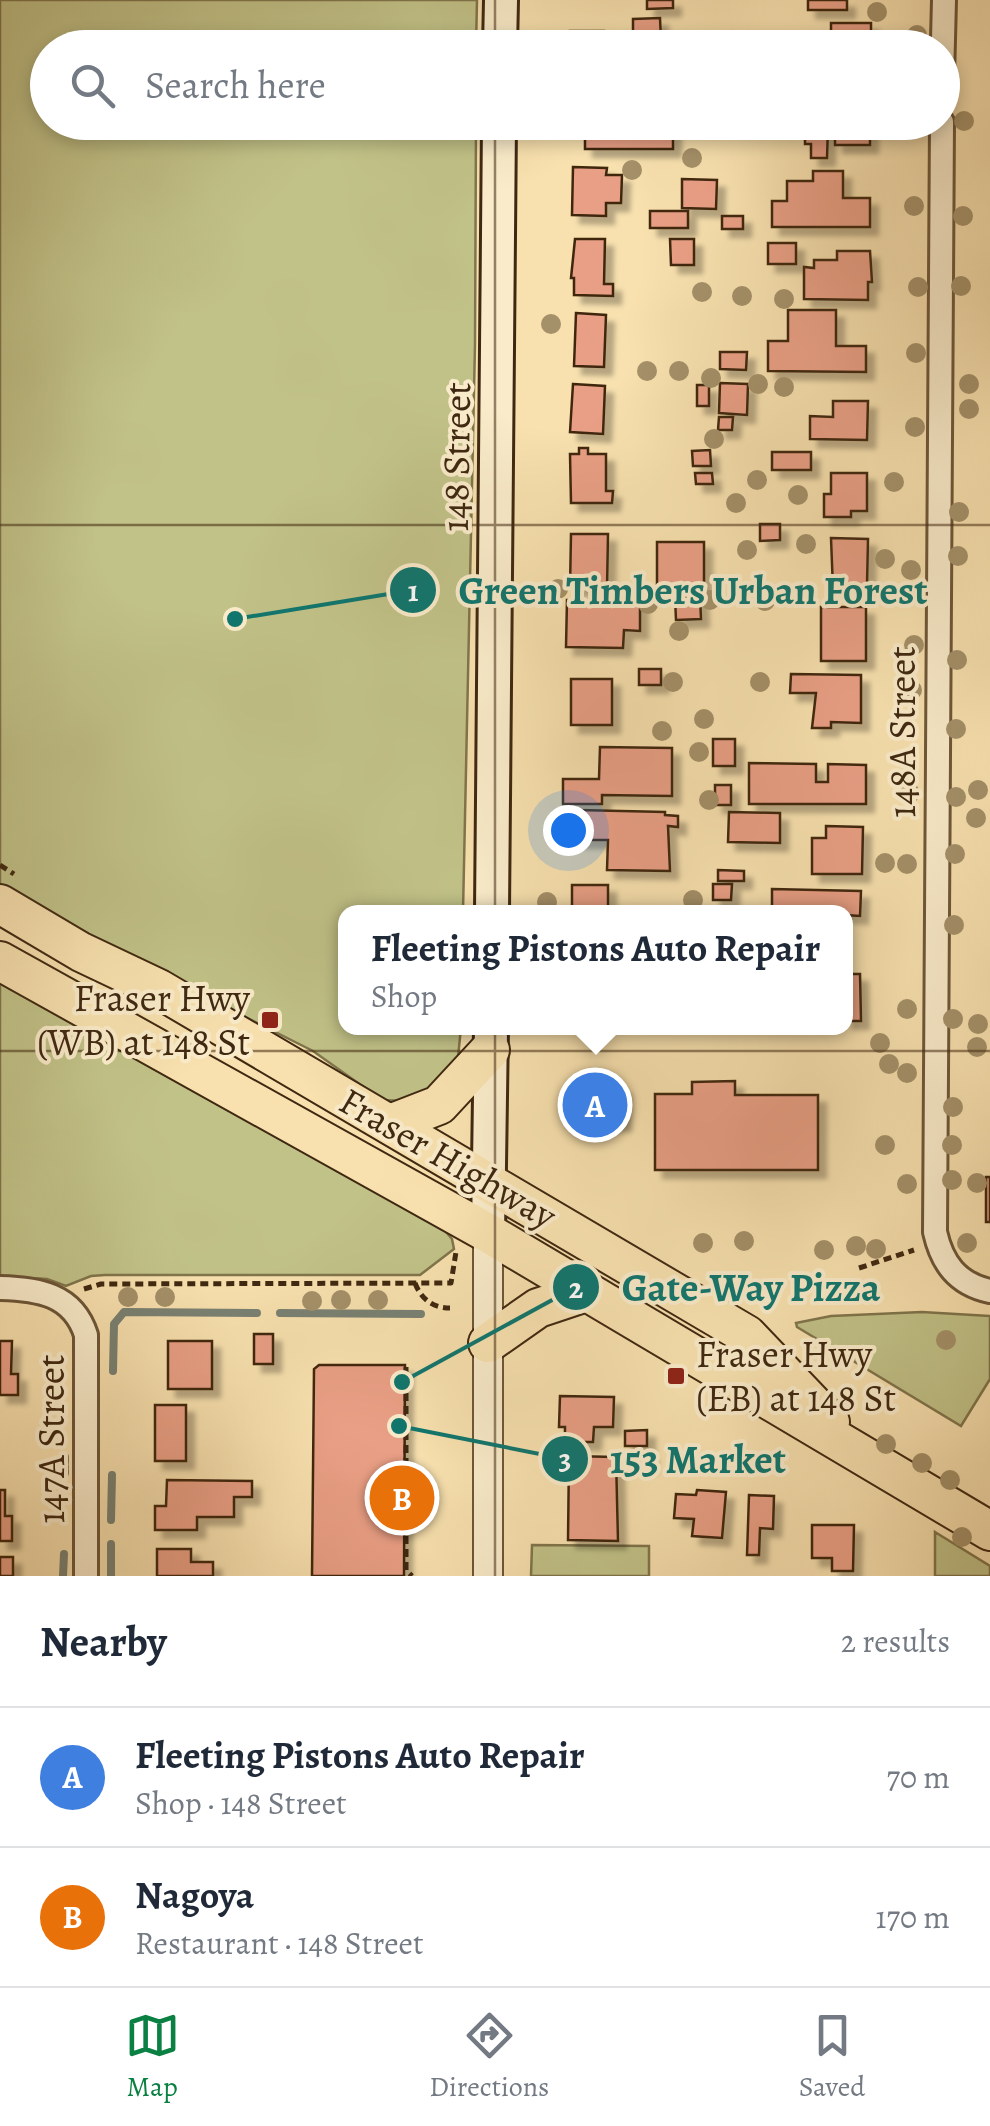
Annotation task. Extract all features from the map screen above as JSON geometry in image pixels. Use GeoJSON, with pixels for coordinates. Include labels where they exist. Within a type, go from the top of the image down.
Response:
{"type":"FeatureCollection","features":[{"type":"Feature","properties":{"kind":"main road"},"geometry":{"type":"LineString","coordinates":[[500,0],[500,30]]}},
{"type":"Feature","properties":{"kind":"main road","name":"148 Street"},"geometry":{"type":"LineString","coordinates":[[492,905],[500,140]]}},
{"type":"Feature","properties":{"kind":"main road","name":"Fraser Highway"},"geometry":{"type":"LineString","coordinates":[[0,904],[81,952],[160,989],[747,1335],[862,1456]]}},
{"type":"Feature","properties":{"kind":"main road","name":"Fraser Highway"},"geometry":{"type":"LineString","coordinates":[[0,961],[472,1237],[586,1292],[990,1531]]}},
{"type":"Feature","properties":{"kind":"main road"},"geometry":{"type":"LineString","coordinates":[[390,1124],[439,1105],[491,1039]]}},
{"type":"Feature","properties":{"kind":"main road"},"geometry":{"type":"LineString","coordinates":[[472,1237],[490,1182],[491,1039]]}},
{"type":"Feature","properties":{"kind":"main road"},"geometry":{"type":"LineString","coordinates":[[488,1343],[538,1308],[586,1292]]}},
{"type":"Feature","properties":{"kind":"street"},"geometry":{"type":"LineString","coordinates":[[943,30],[944,0]]}},
{"type":"Feature","properties":{"kind":"street","name":"148A Street"},"geometry":{"type":"LineString","coordinates":[[942,140],[935,1232],[940,1256],[956,1276],[990,1290]]}},
{"type":"Feature","properties":{"kind":"street"},"geometry":{"type":"LineString","coordinates":[[472,1237],[488,1343],[488,1576]]}},
{"type":"Feature","properties":{"kind":"street"},"geometry":{"type":"LineString","coordinates":[[0,1288],[36,1290],[76,1299]]}},
{"type":"Feature","properties":{"kind":"street","name":"147A Street"},"geometry":{"type":"LineString","coordinates":[[76,1299],[88,1345],[86,1576]]}},
{"type":"Feature","properties":{"kind":"path"},"geometry":{"type":"LineString","coordinates":[[76,1299],[101,1284],[451,1283],[472,1237]]}},
{"type":"Feature","properties":{"kind":"path"},"geometry":{"type":"LineString","coordinates":[[858,1268],[914,1250]]}},
{"type":"Feature","properties":{"kind":"path"},"geometry":{"type":"LineString","coordinates":[[415,1283],[434,1306],[450,1308]]}},
{"type":"Feature","properties":{"kind":"path"},"geometry":{"type":"LineString","coordinates":[[406,1367],[406,1570],[412,1576]]}},
{"type":"Feature","properties":{"kind":"green space"},"geometry":{"type":"Polygon","coordinates":[[[0,0],[477,0],[476,30],[30,30],[30,140],[476,140],[463,905],[338,905],[338,1035],[460,1035],[458,1057],[447,1081],[407,1101],[382,1100],[313,1051],[0,894],[0,0]]]}},
{"type":"Feature","properties":{"kind":"green space"},"geometry":{"type":"Polygon","coordinates":[[[0,982],[441,1226],[452,1239],[454,1249],[420,1275],[105,1275],[66,1286],[47,1279],[0,1276],[0,982]]]}},
{"type":"Feature","properties":{"kind":"green space"},"geometry":{"type":"Polygon","coordinates":[[[922,1312],[990,1316],[990,1379],[961,1426],[796,1323],[831,1316],[922,1312]]]}},
{"type":"Feature","properties":{"kind":"green space"},"geometry":{"type":"Polygon","coordinates":[[[935,1532],[990,1566],[990,1576],[935,1576],[935,1532]]]}},
{"type":"Feature","properties":{"kind":"green space"},"geometry":{"type":"Polygon","coordinates":[[[532,1545],[649,1546],[649,1576],[531,1576],[532,1545]]]}},
{"type":"Feature","properties":{"kind":"building"},"geometry":{"type":"Polygon","coordinates":[[[647,0],[673,0],[673,8],[647,9],[647,0]]]}},
{"type":"Feature","properties":{"kind":"building"},"geometry":{"type":"Polygon","coordinates":[[[808,0],[847,0],[847,10],[808,10],[808,0]]]}},
{"type":"Feature","properties":{"kind":"building"},"geometry":{"type":"Polygon","coordinates":[[[660,18],[661,30],[633,30],[633,19],[660,18]]]}},
{"type":"Feature","properties":{"kind":"building"},"geometry":{"type":"Polygon","coordinates":[[[831,23],[871,23],[871,30],[831,30],[831,23]]]}},
{"type":"Feature","properties":{"kind":"building"},"geometry":{"type":"Polygon","coordinates":[[[585,140],[673,140],[673,149],[585,149],[585,140]]]}},
{"type":"Feature","properties":{"kind":"building"},"geometry":{"type":"Polygon","coordinates":[[[805,140],[828,140],[827,158],[811,158],[811,144],[805,144],[805,140]]]}},
{"type":"Feature","properties":{"kind":"building"},"geometry":{"type":"Polygon","coordinates":[[[835,140],[870,140],[870,145],[835,145],[835,140]]]}},
{"type":"Feature","properties":{"kind":"building"},"geometry":{"type":"Polygon","coordinates":[[[573,167],[607,168],[606,175],[622,175],[621,203],[606,203],[606,216],[572,215],[573,167]]]}},
{"type":"Feature","properties":{"kind":"building"},"geometry":{"type":"Polygon","coordinates":[[[813,171],[843,171],[843,198],[870,198],[870,227],[772,227],[772,201],[787,201],[787,181],[813,181],[813,171]]]}},
{"type":"Feature","properties":{"kind":"building"},"geometry":{"type":"Polygon","coordinates":[[[682,179],[717,180],[716,209],[682,208],[682,179]]]}},
{"type":"Feature","properties":{"kind":"building"},"geometry":{"type":"Polygon","coordinates":[[[650,211],[688,211],[688,228],[650,228],[650,211]]]}},
{"type":"Feature","properties":{"kind":"building"},"geometry":{"type":"Polygon","coordinates":[[[722,216],[743,216],[743,229],[722,229],[722,216]]]}},
{"type":"Feature","properties":{"kind":"building"},"geometry":{"type":"Polygon","coordinates":[[[575,239],[605,239],[604,284],[613,284],[613,296],[574,295],[571,278],[575,239]]]}},
{"type":"Feature","properties":{"kind":"building"},"geometry":{"type":"Polygon","coordinates":[[[670,239],[694,239],[694,265],[671,265],[670,239]]]}},
{"type":"Feature","properties":{"kind":"building"},"geometry":{"type":"Polygon","coordinates":[[[768,243],[796,243],[796,264],[768,264],[768,243]]]}},
{"type":"Feature","properties":{"kind":"building"},"geometry":{"type":"Polygon","coordinates":[[[837,251],[870,251],[872,282],[868,282],[868,300],[804,299],[804,267],[814,268],[814,260],[837,260],[837,251]]]}},
{"type":"Feature","properties":{"kind":"building"},"geometry":{"type":"Polygon","coordinates":[[[788,310],[836,310],[836,346],[866,346],[866,372],[768,371],[768,341],[788,341],[788,310]]]}},
{"type":"Feature","properties":{"kind":"building"},"geometry":{"type":"Polygon","coordinates":[[[576,313],[606,315],[604,367],[574,366],[576,313]]]}},
{"type":"Feature","properties":{"kind":"building"},"geometry":{"type":"Polygon","coordinates":[[[720,352],[747,352],[746,370],[720,369],[720,352]]]}},
{"type":"Feature","properties":{"kind":"building"},"geometry":{"type":"Polygon","coordinates":[[[720,383],[748,384],[747,415],[719,413],[720,383]]]}},
{"type":"Feature","properties":{"kind":"building"},"geometry":{"type":"Polygon","coordinates":[[[573,384],[605,386],[603,434],[570,432],[573,384]]]}},
{"type":"Feature","properties":{"kind":"building"},"geometry":{"type":"Polygon","coordinates":[[[697,385],[709,385],[709,406],[697,406],[697,385]]]}},
{"type":"Feature","properties":{"kind":"building"},"geometry":{"type":"Polygon","coordinates":[[[833,401],[868,401],[867,440],[810,439],[810,416],[833,417],[833,401]]]}},
{"type":"Feature","properties":{"kind":"building"},"geometry":{"type":"Polygon","coordinates":[[[719,417],[733,417],[732,430],[718,430],[719,417]]]}},
{"type":"Feature","properties":{"kind":"building"},"geometry":{"type":"Polygon","coordinates":[[[579,448],[588,448],[588,454],[606,454],[606,491],[613,491],[612,503],[571,503],[570,454],[579,454],[579,448]]]}},
{"type":"Feature","properties":{"kind":"building"},"geometry":{"type":"Polygon","coordinates":[[[710,450],[711,466],[693,466],[692,451],[710,450]]]}},
{"type":"Feature","properties":{"kind":"building"},"geometry":{"type":"Polygon","coordinates":[[[772,452],[811,452],[811,470],[772,470],[772,452]]]}},
{"type":"Feature","properties":{"kind":"building"},"geometry":{"type":"Polygon","coordinates":[[[695,473],[712,473],[713,484],[696,484],[695,473]]]}},
{"type":"Feature","properties":{"kind":"building"},"geometry":{"type":"Polygon","coordinates":[[[831,473],[867,473],[867,511],[851,511],[851,517],[824,517],[824,494],[831,494],[831,473]]]}},
{"type":"Feature","properties":{"kind":"building"},"geometry":{"type":"Polygon","coordinates":[[[760,524],[780,524],[780,540],[760,541],[760,524]]]}},
{"type":"Feature","properties":{"kind":"building"},"geometry":{"type":"Polygon","coordinates":[[[571,534],[608,534],[607,588],[570,588],[571,534]]]}},
{"type":"Feature","properties":{"kind":"building"},"geometry":{"type":"Polygon","coordinates":[[[831,538],[868,539],[867,585],[833,589],[831,538]]]}},
{"type":"Feature","properties":{"kind":"building"},"geometry":{"type":"Polygon","coordinates":[[[657,542],[704,542],[704,587],[657,587],[657,542]]]}},
{"type":"Feature","properties":{"kind":"building"},"geometry":{"type":"Polygon","coordinates":[[[700,596],[701,619],[676,620],[675,597],[700,596]]]}},
{"type":"Feature","properties":{"kind":"building"},"geometry":{"type":"Polygon","coordinates":[[[567,600],[640,600],[640,631],[624,630],[623,648],[566,647],[567,600]]]}},
{"type":"Feature","properties":{"kind":"building"},"geometry":{"type":"Polygon","coordinates":[[[821,607],[866,607],[866,661],[821,661],[821,607]]]}},
{"type":"Feature","properties":{"kind":"building"},"geometry":{"type":"Polygon","coordinates":[[[639,669],[661,669],[661,685],[639,685],[639,669]]]}},
{"type":"Feature","properties":{"kind":"building"},"geometry":{"type":"Polygon","coordinates":[[[791,674],[861,675],[861,723],[831,722],[831,728],[812,728],[816,693],[790,693],[791,674]]]}},
{"type":"Feature","properties":{"kind":"building"},"geometry":{"type":"Polygon","coordinates":[[[571,679],[612,679],[612,725],[571,725],[571,679]]]}},
{"type":"Feature","properties":{"kind":"building"},"geometry":{"type":"Polygon","coordinates":[[[713,739],[735,739],[735,766],[713,766],[713,739]]]}},
{"type":"Feature","properties":{"kind":"building"},"geometry":{"type":"Polygon","coordinates":[[[600,747],[672,748],[672,796],[602,795],[602,804],[563,804],[563,779],[599,779],[600,747]]]}},
{"type":"Feature","properties":{"kind":"building"},"geometry":{"type":"Polygon","coordinates":[[[749,763],[816,764],[816,782],[828,782],[828,764],[866,765],[866,804],[749,804],[749,763]]]}},
{"type":"Feature","properties":{"kind":"building"},"geometry":{"type":"Polygon","coordinates":[[[715,785],[731,785],[731,805],[715,805],[715,785]]]}},
{"type":"Feature","properties":{"kind":"building"},"geometry":{"type":"Polygon","coordinates":[[[578,810],[665,812],[678,816],[678,827],[668,826],[670,871],[607,870],[608,840],[578,840],[578,810]]]}},
{"type":"Feature","properties":{"kind":"building"},"geometry":{"type":"Polygon","coordinates":[[[729,812],[780,813],[780,843],[728,842],[729,812]]]}},
{"type":"Feature","properties":{"kind":"building"},"geometry":{"type":"Polygon","coordinates":[[[826,826],[863,827],[862,874],[812,874],[812,838],[826,838],[826,826]]]}},
{"type":"Feature","properties":{"kind":"building"},"geometry":{"type":"Polygon","coordinates":[[[718,870],[744,871],[744,881],[718,881],[718,870]]]}},
{"type":"Feature","properties":{"kind":"building"},"geometry":{"type":"Polygon","coordinates":[[[713,884],[732,884],[731,900],[713,900],[713,884]]]}},
{"type":"Feature","properties":{"kind":"building"},"geometry":{"type":"Polygon","coordinates":[[[572,885],[608,885],[608,905],[572,905],[572,885]]]}},
{"type":"Feature","properties":{"kind":"building"},"geometry":{"type":"Polygon","coordinates":[[[772,889],[861,891],[860,916],[853,916],[853,905],[772,905],[772,889]]]}},
{"type":"Feature","properties":{"kind":"building"},"geometry":{"type":"Polygon","coordinates":[[[853,974],[860,974],[861,1021],[853,1021],[853,974]]]}},
{"type":"Feature","properties":{"kind":"building"},"geometry":{"type":"Polygon","coordinates":[[[735,1081],[735,1095],[818,1095],[818,1170],[655,1170],[655,1094],[692,1094],[692,1082],[735,1081]]]}},
{"type":"Feature","properties":{"kind":"building"},"geometry":{"type":"Polygon","coordinates":[[[623,1087],[623,1123],[567,1123],[567,1088],[623,1087]]]}},
{"type":"Feature","properties":{"kind":"building"},"geometry":{"type":"Polygon","coordinates":[[[986,1177],[990,1177],[990,1222],[986,1222],[986,1177]]]}},
{"type":"Feature","properties":{"kind":"building"},"geometry":{"type":"Polygon","coordinates":[[[254,1334],[273,1334],[273,1364],[254,1364],[254,1334]]]}},
{"type":"Feature","properties":{"kind":"building"},"geometry":{"type":"Polygon","coordinates":[[[0,1341],[12,1341],[11,1374],[18,1374],[18,1395],[0,1395],[0,1341]]]}},
{"type":"Feature","properties":{"kind":"building"},"geometry":{"type":"Polygon","coordinates":[[[168,1341],[212,1341],[212,1389],[168,1389],[168,1341]]]}},
{"type":"Feature","properties":{"kind":"building"},"geometry":{"type":"Polygon","coordinates":[[[319,1365],[405,1365],[404,1576],[312,1576],[314,1369],[319,1365]]]}},
{"type":"Feature","properties":{"kind":"building"},"geometry":{"type":"Polygon","coordinates":[[[560,1396],[614,1397],[613,1427],[594,1427],[593,1442],[565,1442],[565,1427],[559,1427],[560,1396]]]}},
{"type":"Feature","properties":{"kind":"building"},"geometry":{"type":"Polygon","coordinates":[[[155,1405],[186,1405],[186,1461],[155,1461],[155,1405]]]}},
{"type":"Feature","properties":{"kind":"building"},"geometry":{"type":"Polygon","coordinates":[[[647,1430],[647,1446],[625,1446],[625,1431],[647,1430]]]}},
{"type":"Feature","properties":{"kind":"building"},"geometry":{"type":"Polygon","coordinates":[[[637,1451],[649,1451],[649,1465],[637,1465],[637,1451]]]}},
{"type":"Feature","properties":{"kind":"building"},"geometry":{"type":"Polygon","coordinates":[[[569,1456],[616,1457],[618,1541],[568,1540],[569,1456]]]}},
{"type":"Feature","properties":{"kind":"building"},"geometry":{"type":"Polygon","coordinates":[[[167,1480],[252,1481],[252,1497],[234,1497],[234,1517],[197,1517],[197,1530],[155,1530],[155,1506],[166,1506],[167,1480]]]}},
{"type":"Feature","properties":{"kind":"building"},"geometry":{"type":"Polygon","coordinates":[[[0,1490],[5,1490],[5,1516],[12,1516],[12,1541],[0,1541],[0,1490]]]}},
{"type":"Feature","properties":{"kind":"building"},"geometry":{"type":"Polygon","coordinates":[[[697,1490],[726,1492],[722,1538],[692,1536],[694,1519],[674,1518],[676,1494],[696,1495],[697,1490]]]}},
{"type":"Feature","properties":{"kind":"building"},"geometry":{"type":"Polygon","coordinates":[[[749,1495],[774,1496],[773,1529],[760,1528],[759,1555],[747,1555],[749,1495]]]}},
{"type":"Feature","properties":{"kind":"building"},"geometry":{"type":"Polygon","coordinates":[[[812,1525],[854,1525],[853,1571],[832,1571],[832,1558],[812,1558],[812,1525]]]}},
{"type":"Feature","properties":{"kind":"building"},"geometry":{"type":"Polygon","coordinates":[[[157,1549],[191,1549],[191,1562],[213,1562],[213,1576],[157,1576],[157,1549]]]}},
{"type":"Feature","properties":{"kind":"building"},"geometry":{"type":"Polygon","coordinates":[[[0,1557],[13,1557],[13,1576],[0,1576],[0,1557]]]}},
{"type":"Feature","properties":{"kind":"waterway"},"geometry":{"type":"LineString","coordinates":[[113,1371],[114,1324],[124,1312],[257,1313]]}},
{"type":"Feature","properties":{"kind":"waterway"},"geometry":{"type":"LineString","coordinates":[[280,1313],[421,1314]]}},
{"type":"Feature","properties":{"kind":"waterway"},"geometry":{"type":"LineString","coordinates":[[65,1457],[65,1473]]}},
{"type":"Feature","properties":{"kind":"waterway"},"geometry":{"type":"LineString","coordinates":[[111,1520],[112,1475]]}},
{"type":"Feature","properties":{"kind":"waterway"},"geometry":{"type":"LineString","coordinates":[[111,1544],[111,1576]]}},
{"type":"Feature","properties":{"kind":"waterway"},"geometry":{"type":"LineString","coordinates":[[63,1576],[64,1554]]}},
{"type":"Feature","properties":{"kind":"place","name":"Green Timbers Urban Forest"},"geometry":{"type":"Point","coordinates":[235,619]}},
{"type":"Feature","properties":{"kind":"place","name":"Fraser Hwy (WB) at 148 St"},"geometry":{"type":"Point","coordinates":[270,1020]}},
{"type":"Feature","properties":{"kind":"place","name":"Fleeting Pistons Auto Repair"},"geometry":{"type":"Point","coordinates":[595,1105]}},
{"type":"Feature","properties":{"kind":"place","name":"Fraser Hwy (EB) at 148 St"},"geometry":{"type":"Point","coordinates":[676,1376]}},
{"type":"Feature","properties":{"kind":"place","name":"Gate-Way Pizza"},"geometry":{"type":"Point","coordinates":[402,1382]}},
{"type":"Feature","properties":{"kind":"place","name":"153 Market"},"geometry":{"type":"Point","coordinates":[399,1426]}},
{"type":"Feature","properties":{"kind":"place","name":"Nagoya"},"geometry":{"type":"Point","coordinates":[402,1498]}}]}
